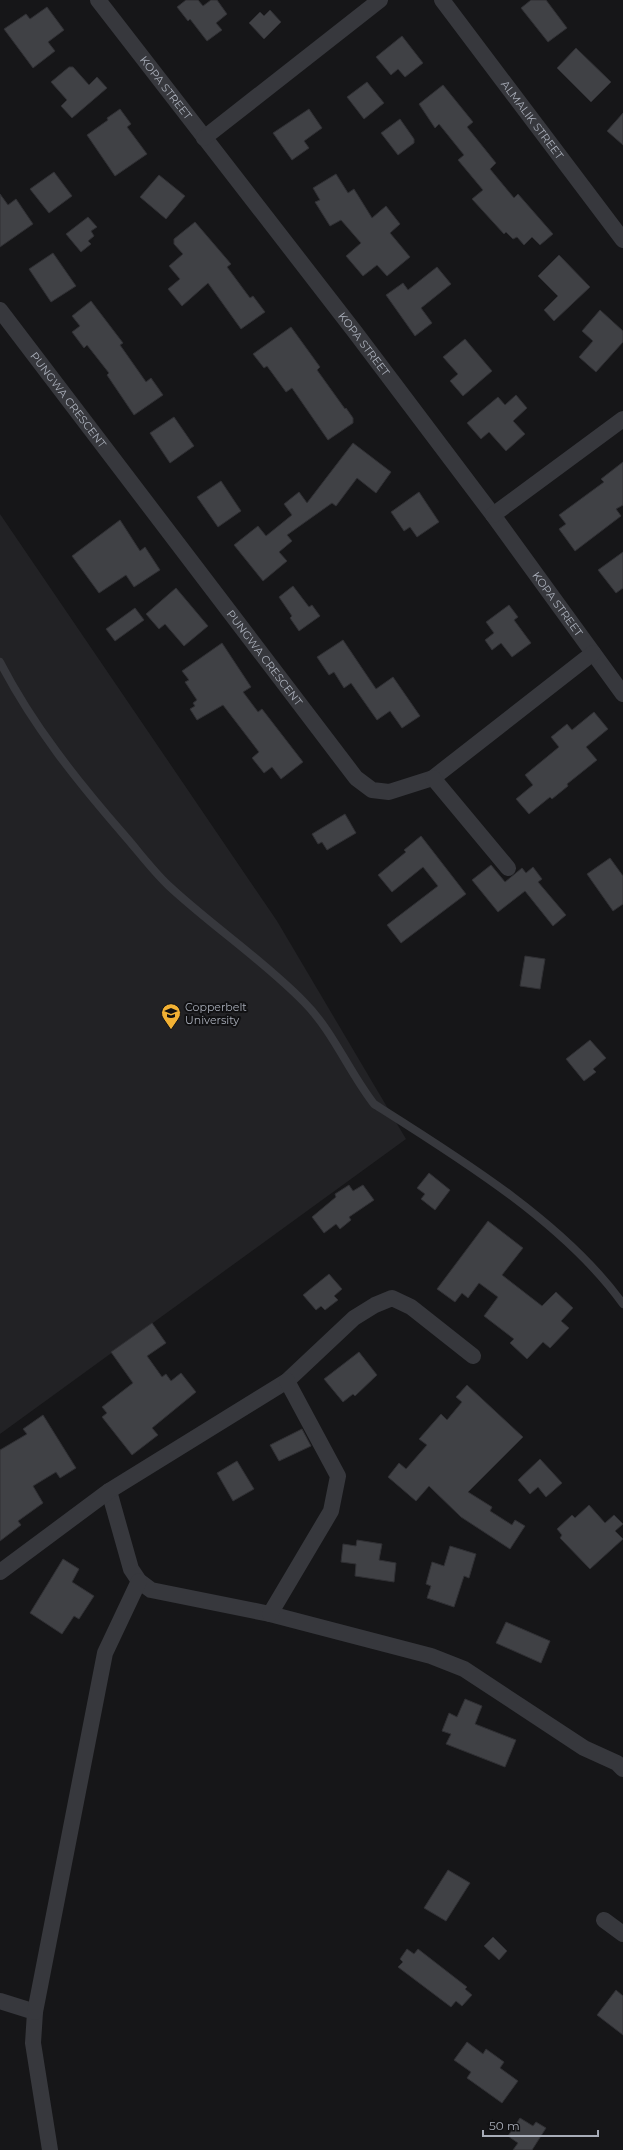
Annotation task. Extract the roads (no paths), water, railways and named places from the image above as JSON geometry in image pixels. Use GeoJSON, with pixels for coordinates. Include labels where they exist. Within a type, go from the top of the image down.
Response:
{"type":"FeatureCollection","features":[{"type":"Feature","properties":{"kind":"street","name":"KOPA STREET"},"geometry":{"type":"LineString","coordinates":[[98,0],[355,332],[493,515],[623,694]]}},
{"type":"Feature","properties":{"kind":"street"},"geometry":{"type":"LineString","coordinates":[[204,138],[380,0]]}},
{"type":"Feature","properties":{"kind":"street","name":"ALMALIK STREET"},"geometry":{"type":"LineString","coordinates":[[442,0],[623,240]]}},
{"type":"Feature","properties":{"kind":"street","name":"PUNGWA CRESCENT"},"geometry":{"type":"LineString","coordinates":[[0,310],[356,778],[372,790],[389,792],[433,778],[593,653]]}},
{"type":"Feature","properties":{"kind":"street"},"geometry":{"type":"LineString","coordinates":[[493,515],[623,419]]}},
{"type":"Feature","properties":{"kind":"street"},"geometry":{"type":"LineString","coordinates":[[433,778],[508,868]]}},
{"type":"Feature","properties":{"kind":"street"},"geometry":{"type":"LineString","coordinates":[[0,1572],[109,1491],[287,1381],[354,1318],[375,1305],[392,1298],[410,1306],[473,1356]]}},
{"type":"Feature","properties":{"kind":"street"},"geometry":{"type":"LineString","coordinates":[[270,1614],[331,1512],[338,1476],[287,1381]]}},
{"type":"Feature","properties":{"kind":"street"},"geometry":{"type":"LineString","coordinates":[[109,1491],[131,1569],[139,1581],[151,1590],[270,1614],[432,1656],[464,1669],[584,1748],[616,1763],[623,1769]]}},
{"type":"Feature","properties":{"kind":"street"},"geometry":{"type":"LineString","coordinates":[[50,2150],[33,2043],[35,2012],[105,1653],[139,1581]]}},
{"type":"Feature","properties":{"kind":"street"},"geometry":{"type":"LineString","coordinates":[[604,1920],[623,1934]]}},
{"type":"Feature","properties":{"kind":"street"},"geometry":{"type":"LineString","coordinates":[[0,2001],[35,2012]]}},
{"type":"Feature","properties":{"kind":"lane"},"geometry":{"type":"LineString","coordinates":[[0,662],[12,685],[58,756],[106,815],[168,885],[305,1002],[324,1026],[359,1084],[374,1104],[511,1195],[585,1258],[623,1304]]}},
{"type":"Feature","properties":{"kind":"place","name":"Copperbelt University"},"geometry":{"type":"Point","coordinates":[171,1030]}}]}
